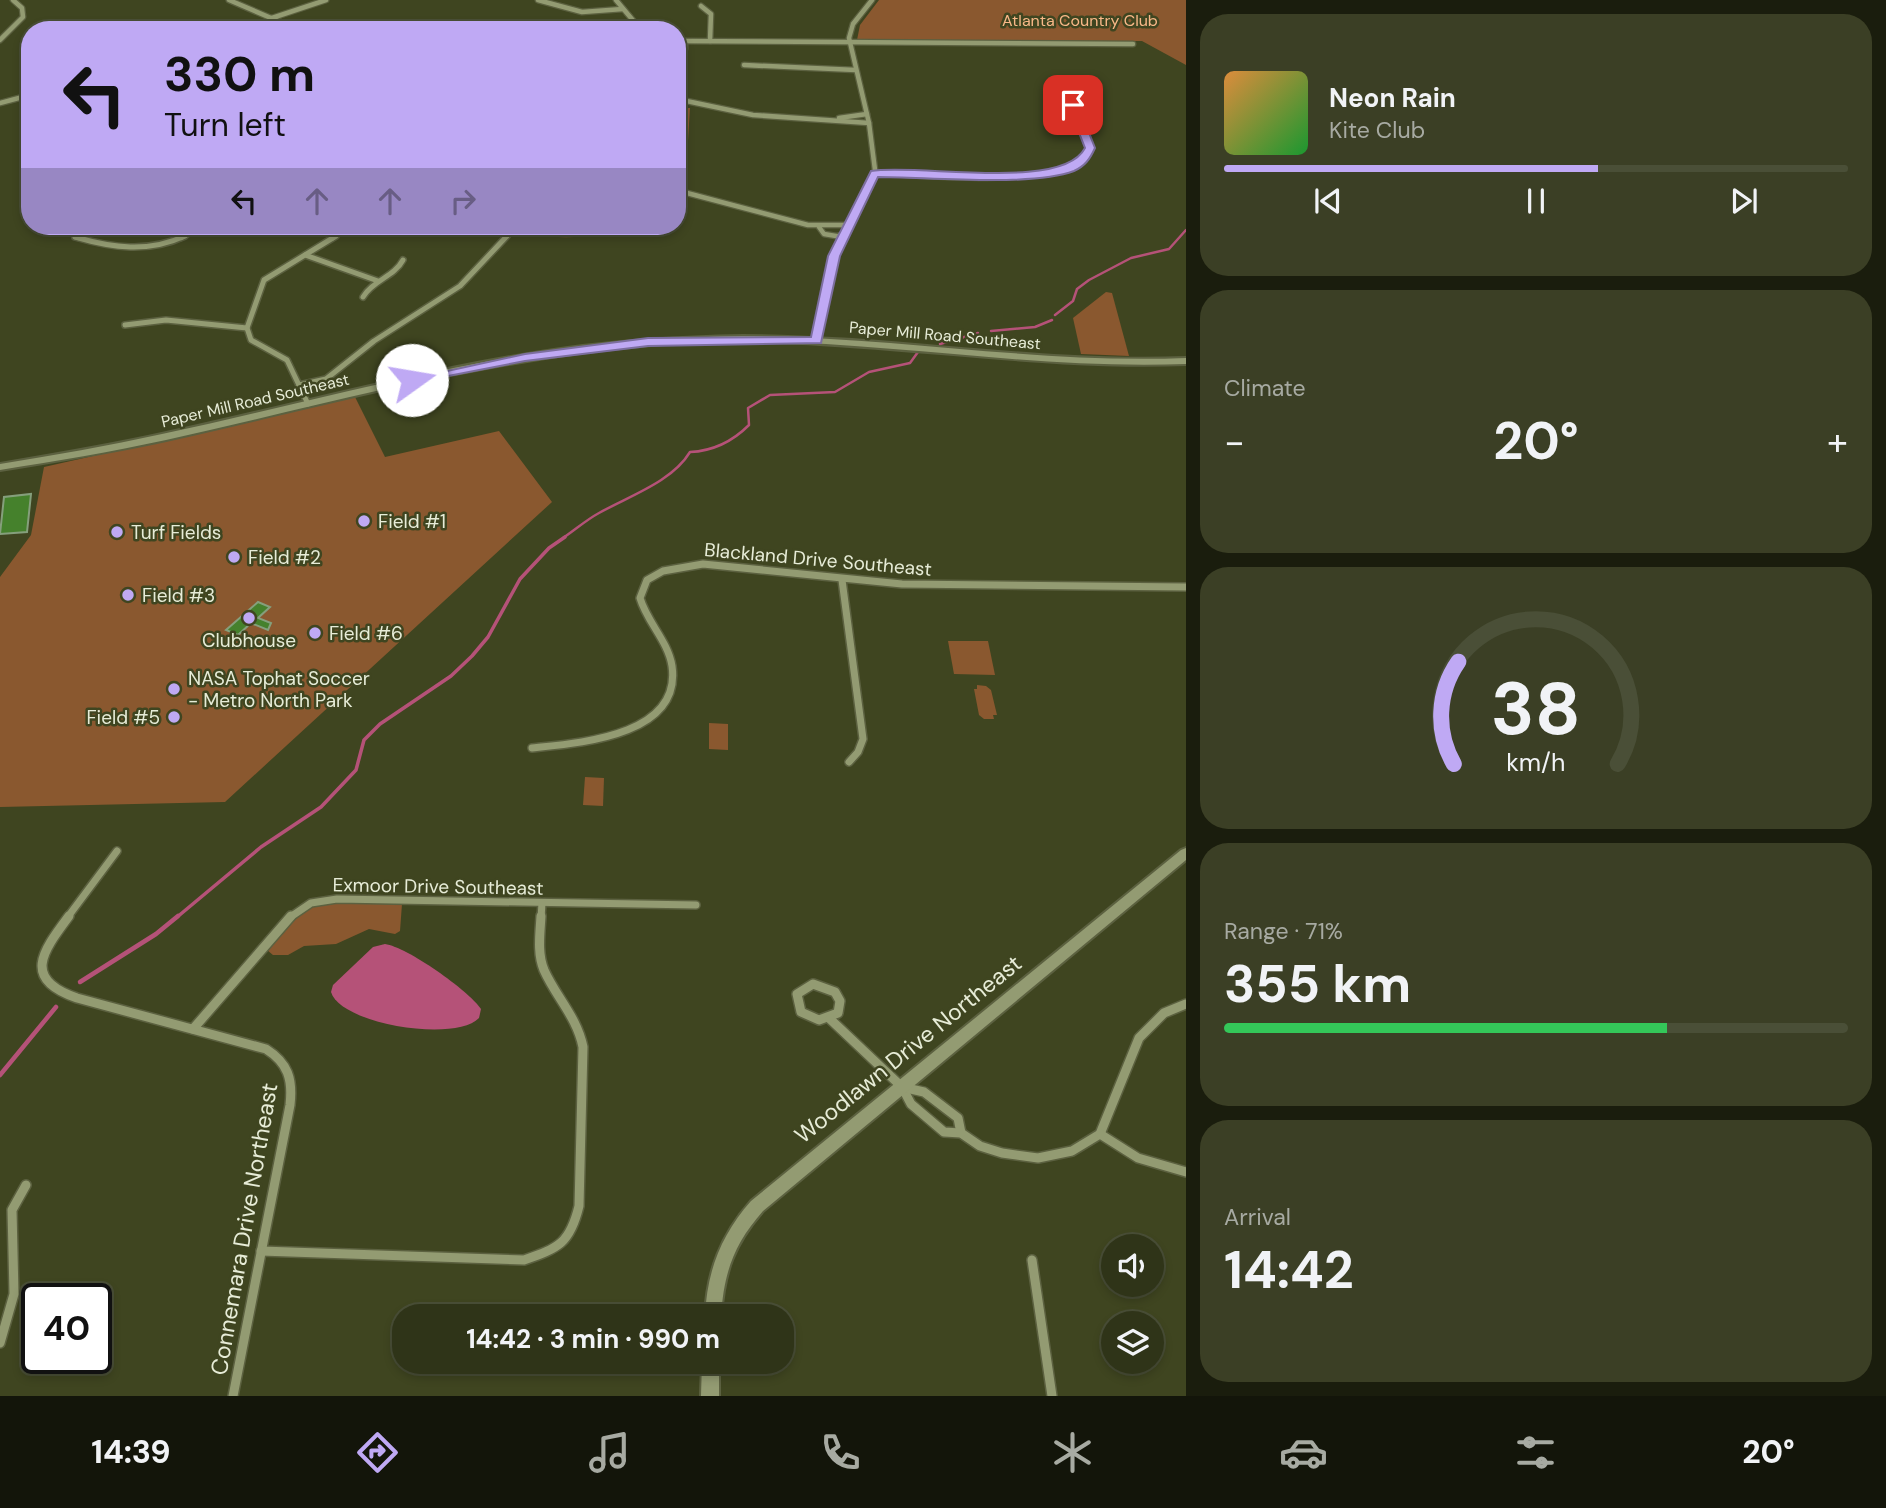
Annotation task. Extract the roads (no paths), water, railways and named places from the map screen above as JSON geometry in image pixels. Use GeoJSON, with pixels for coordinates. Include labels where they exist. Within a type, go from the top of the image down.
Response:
{"type":"FeatureCollection","features":[{"type":"Feature","properties":{"kind":"street"},"geometry":{"type":"LineString","coordinates":[[0,40],[23,17],[22,8],[13,0]]}},
{"type":"Feature","properties":{"kind":"street"},"geometry":{"type":"LineString","coordinates":[[229,0],[278,21]]}},
{"type":"Feature","properties":{"kind":"street"},"geometry":{"type":"LineString","coordinates":[[271,18],[326,0]]}},
{"type":"Feature","properties":{"kind":"street"},"geometry":{"type":"LineString","coordinates":[[538,0],[582,12],[623,9]]}},
{"type":"Feature","properties":{"kind":"street"},"geometry":{"type":"LineString","coordinates":[[616,0],[633,21]]}},
{"type":"Feature","properties":{"kind":"street"},"geometry":{"type":"LineString","coordinates":[[816,340],[830,272],[842,237],[875,173],[869,123],[849,42],[853,24],[872,0]]}},
{"type":"Feature","properties":{"kind":"street"},"geometry":{"type":"LineString","coordinates":[[701,6],[711,14],[710,41]]}},
{"type":"Feature","properties":{"kind":"street"},"geometry":{"type":"LineString","coordinates":[[786,33],[788,42]]}},
{"type":"Feature","properties":{"kind":"street"},"geometry":{"type":"LineString","coordinates":[[686,41],[1133,44]]}},
{"type":"Feature","properties":{"kind":"street"},"geometry":{"type":"LineString","coordinates":[[744,65],[856,71]]}},
{"type":"Feature","properties":{"kind":"street"},"geometry":{"type":"LineString","coordinates":[[875,173],[1024,176],[1070,168],[1084,160],[1090,148],[1067,91]]}},
{"type":"Feature","properties":{"kind":"street"},"geometry":{"type":"LineString","coordinates":[[0,103],[21,97]]}},
{"type":"Feature","properties":{"kind":"street"},"geometry":{"type":"LineString","coordinates":[[686,101],[753,115],[869,123]]}},
{"type":"Feature","properties":{"kind":"street"},"geometry":{"type":"LineString","coordinates":[[838,119],[867,114]]}},
{"type":"Feature","properties":{"kind":"street"},"geometry":{"type":"LineString","coordinates":[[687,193],[819,227],[830,224],[847,225]]}},
{"type":"Feature","properties":{"kind":"street"},"geometry":{"type":"LineString","coordinates":[[819,227],[824,234],[842,237]]}},
{"type":"Feature","properties":{"kind":"street"},"geometry":{"type":"LineString","coordinates":[[75,237],[130,253],[172,243],[187,235]]}},
{"type":"Feature","properties":{"kind":"street"},"geometry":{"type":"LineString","coordinates":[[307,404],[287,360],[251,340],[247,328],[256,310],[259,288],[264,280],[339,235]]}},
{"type":"Feature","properties":{"kind":"street"},"geometry":{"type":"LineString","coordinates":[[299,385],[326,379],[374,341],[460,286],[508,235]]}},
{"type":"Feature","properties":{"kind":"street"},"geometry":{"type":"LineString","coordinates":[[305,255],[378,281]]}},
{"type":"Feature","properties":{"kind":"street"},"geometry":{"type":"LineString","coordinates":[[363,297],[366,290],[398,268],[403,260]]}},
{"type":"Feature","properties":{"kind":"street"},"geometry":{"type":"LineString","coordinates":[[125,325],[166,320],[247,328]]}},
{"type":"Feature","properties":{"kind":"street","name":"Paper Mill Road Southeast"},"geometry":{"type":"LineString","coordinates":[[0,467],[100,451],[478,366],[603,347],[705,340],[816,340],[1081,363],[1186,361]]}},
{"type":"Feature","properties":{"kind":"street","name":"Blackland Drive Southeast"},"geometry":{"type":"LineString","coordinates":[[532,748],[605,738],[630,730],[651,718],[667,701],[673,681],[671,662],[640,598],[643,585],[654,574],[675,566],[703,564],[842,580],[919,584],[1186,587]]}},
{"type":"Feature","properties":{"kind":"street"},"geometry":{"type":"LineString","coordinates":[[842,580],[863,739],[858,752],[849,761]]}},
{"type":"Feature","properties":{"kind":"street","name":"Connemara Drive Northeast"},"geometry":{"type":"LineString","coordinates":[[117,851],[43,950],[40,968],[42,976],[54,990],[63,994],[266,1049],[288,1066],[292,1091],[233,1396]]}},
{"type":"Feature","properties":{"kind":"street","name":"Woodlawn Drive Northeast"},"geometry":{"type":"LineString","coordinates":[[714,1304],[718,1271],[726,1249],[741,1222],[776,1189],[1186,853]]}},
{"type":"Feature","properties":{"kind":"street","name":"Exmoor Drive Southeast"},"geometry":{"type":"LineString","coordinates":[[193,1029],[285,920],[311,903],[337,899],[696,905]]}},
{"type":"Feature","properties":{"kind":"street"},"geometry":{"type":"LineString","coordinates":[[261,1251],[501,1261],[543,1255],[565,1240],[573,1230],[579,1206],[583,1047],[577,1022],[548,977],[541,958],[542,903]]}},
{"type":"Feature","properties":{"kind":"street"},"geometry":{"type":"LineString","coordinates":[[824,985],[834,989],[842,1006],[838,1013],[830,1018],[819,1020],[799,1011],[795,1002],[803,987],[824,985]]}},
{"type":"Feature","properties":{"kind":"street"},"geometry":{"type":"LineString","coordinates":[[830,1018],[859,1050],[902,1087],[911,1104],[944,1132],[961,1133],[980,1146],[1038,1157],[1072,1151],[1100,1134],[1113,1108],[1139,1038],[1164,1013],[1186,1004]]}},
{"type":"Feature","properties":{"kind":"street"},"geometry":{"type":"LineString","coordinates":[[902,1087],[924,1092],[958,1118],[961,1133]]}},
{"type":"Feature","properties":{"kind":"street"},"geometry":{"type":"LineString","coordinates":[[1100,1134],[1138,1158],[1186,1172]]}},
{"type":"Feature","properties":{"kind":"street"},"geometry":{"type":"LineString","coordinates":[[0,1343],[14,1294],[12,1210],[26,1185]]}},
{"type":"Feature","properties":{"kind":"street"},"geometry":{"type":"LineString","coordinates":[[1032,1260],[1052,1396]]}},
{"type":"Feature","properties":{"kind":"street"},"geometry":{"type":"LineString","coordinates":[[710,1396],[711,1374]]}},
{"type":"Feature","properties":{"kind":"waterway"},"geometry":{"type":"LineString","coordinates":[[1055,315],[1073,301],[1077,289],[1089,280],[1131,258],[1169,249],[1186,230]]}},
{"type":"Feature","properties":{"kind":"waterway"},"geometry":{"type":"LineString","coordinates":[[991,331],[1035,327],[1052,320]]}},
{"type":"Feature","properties":{"kind":"waterway"},"geometry":{"type":"LineString","coordinates":[[940,344],[978,333]]}},
{"type":"Feature","properties":{"kind":"waterway"},"geometry":{"type":"LineString","coordinates":[[563,538],[594,516],[661,480],[682,463],[690,452],[715,448],[736,436],[749,425],[748,408],[770,395],[835,392],[869,372],[910,363],[918,352]]}},
{"type":"Feature","properties":{"kind":"waterway"},"geometry":{"type":"LineString","coordinates":[[176,918],[261,847],[321,807],[356,770],[364,740],[380,724],[451,676],[472,656],[488,637],[520,579],[549,548],[565,537]]}},
{"type":"Feature","properties":{"kind":"waterway"},"geometry":{"type":"LineString","coordinates":[[80,982],[156,934],[178,916]]}},
{"type":"Feature","properties":{"kind":"waterway"},"geometry":{"type":"LineString","coordinates":[[0,1075],[56,1007]]}},
{"type":"Feature","properties":{"kind":"place","name":"Field #1"},"geometry":{"type":"Point","coordinates":[364,521]}},
{"type":"Feature","properties":{"kind":"place","name":"Turf Fields"},"geometry":{"type":"Point","coordinates":[117,532]}},
{"type":"Feature","properties":{"kind":"place","name":"Field #2"},"geometry":{"type":"Point","coordinates":[234,557]}},
{"type":"Feature","properties":{"kind":"place","name":"Field #3"},"geometry":{"type":"Point","coordinates":[128,595]}},
{"type":"Feature","properties":{"kind":"place","name":"Clubhouse"},"geometry":{"type":"Point","coordinates":[249,618]}},
{"type":"Feature","properties":{"kind":"place","name":"Field #6"},"geometry":{"type":"Point","coordinates":[315,633]}},
{"type":"Feature","properties":{"kind":"place","name":"NASA Tophat Soccer - Metro North Park"},"geometry":{"type":"Point","coordinates":[174,689]}},
{"type":"Feature","properties":{"kind":"place","name":"Field #5"},"geometry":{"type":"Point","coordinates":[174,717]}},
{"type":"Feature","properties":{"kind":"park label","name":"Atlanta Country Club"},"geometry":{"type":"Point","coordinates":[1080,20]}}]}
